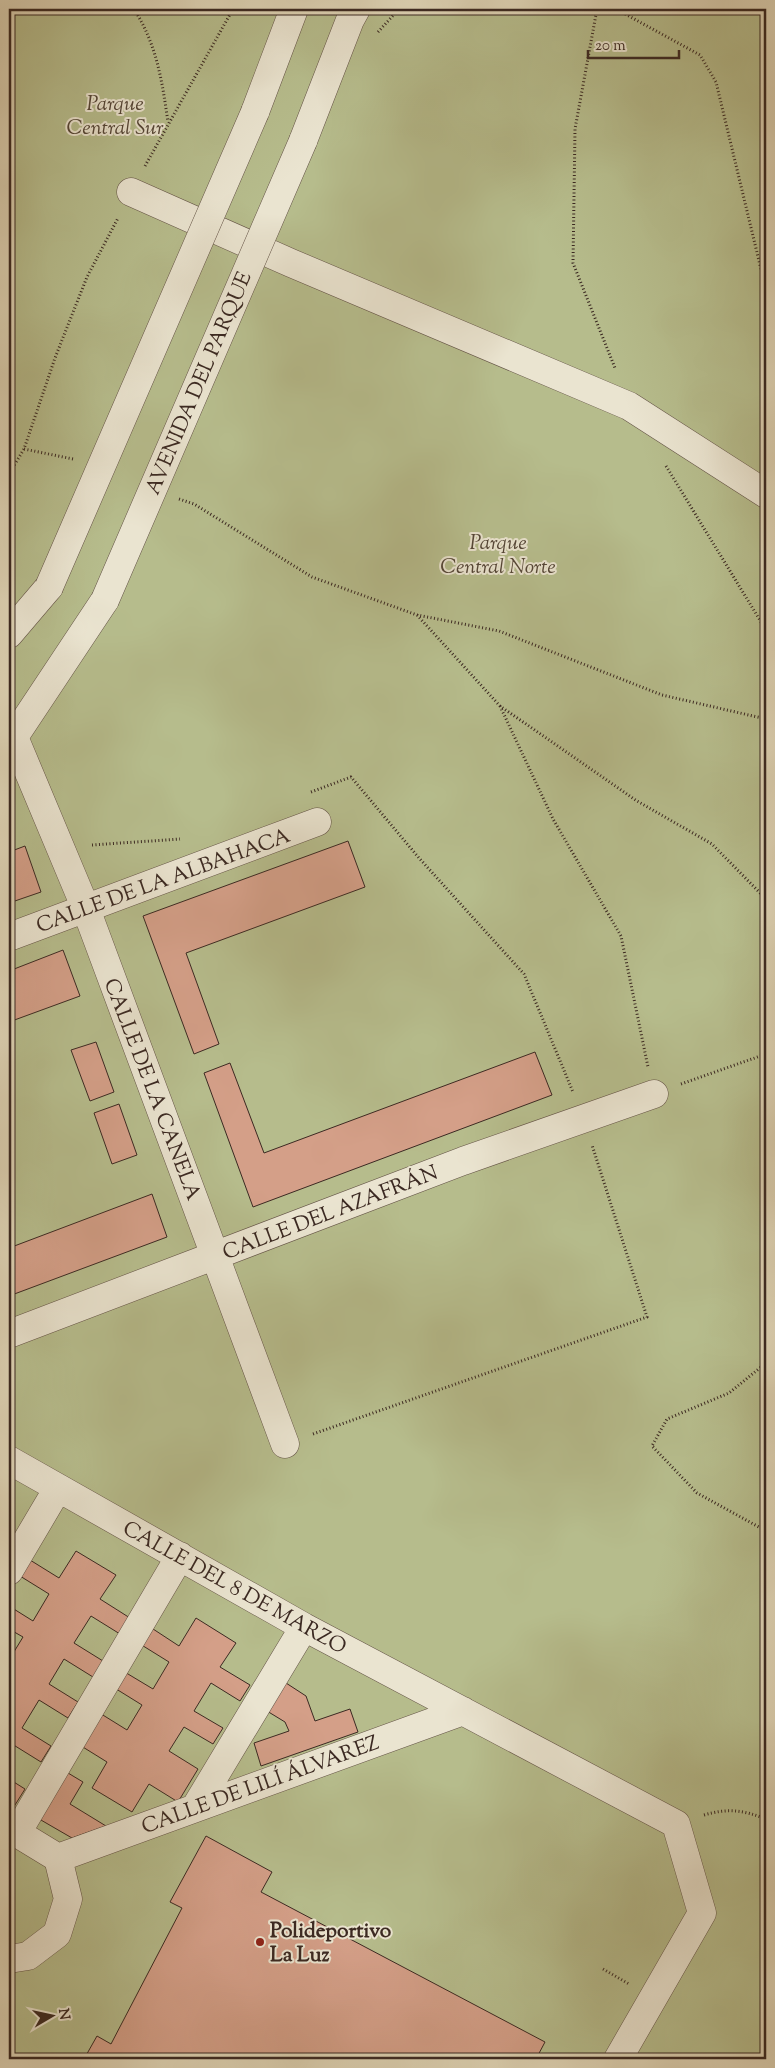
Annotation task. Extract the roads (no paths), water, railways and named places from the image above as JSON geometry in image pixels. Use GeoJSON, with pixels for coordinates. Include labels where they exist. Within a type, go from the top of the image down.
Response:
{"type":"FeatureCollection","features":[{"type":"Feature","properties":{"kind":"street"},"geometry":{"type":"LineString","coordinates":[[9,634],[49,587],[255,112],[294,9]]}},
{"type":"Feature","properties":{"kind":"street","name":"AVENIDA DEL PARQUE"},"geometry":{"type":"LineString","coordinates":[[12,738],[105,600],[303,140],[356,9]]}},
{"type":"Feature","properties":{"kind":"street"},"geometry":{"type":"LineString","coordinates":[[131,192],[291,263],[629,406],[766,494]]}},
{"type":"Feature","properties":{"kind":"street","name":"CALLE DE LA CANELA"},"geometry":{"type":"LineString","coordinates":[[12,738],[61,846],[86,909],[285,1444]]}},
{"type":"Feature","properties":{"kind":"street","name":"CALLE DE LA ALBAHACA"},"geometry":{"type":"LineString","coordinates":[[9,937],[317,822]]}},
{"type":"Feature","properties":{"kind":"street","name":"CALLE DEL AZAFRÁN"},"geometry":{"type":"LineString","coordinates":[[9,1334],[584,1118],[654,1094]]}},
{"type":"Feature","properties":{"kind":"street","name":"CALLE DEL 8 DE MARZO"},"geometry":{"type":"LineString","coordinates":[[9,1460],[304,1627],[676,1824],[702,1913],[618,2059]]}},
{"type":"Feature","properties":{"kind":"street"},"geometry":{"type":"LineString","coordinates":[[9,1571],[58,1488]]}},
{"type":"Feature","properties":{"kind":"street"},"geometry":{"type":"LineString","coordinates":[[9,1959],[28,1956],[57,1934],[68,1899],[58,1858],[13,1832],[180,1556]]}},
{"type":"Feature","properties":{"kind":"street"},"geometry":{"type":"LineString","coordinates":[[195,1808],[304,1627]]}},
{"type":"Feature","properties":{"kind":"street","name":"CALLE DE LILÍ ÁLVAREZ"},"geometry":{"type":"LineString","coordinates":[[58,1858],[463,1711]]}},
{"type":"Feature","properties":{"kind":"place","name":"Polideportivo La Luz"},"geometry":{"type":"Point","coordinates":[260,1942]}},
{"type":"Feature","properties":{"kind":"park label","name":"Parque Central Sur"},"geometry":{"type":"Point","coordinates":[115,115]}},
{"type":"Feature","properties":{"kind":"park label","name":"Parque Central Norte"},"geometry":{"type":"Point","coordinates":[498,554]}}]}
